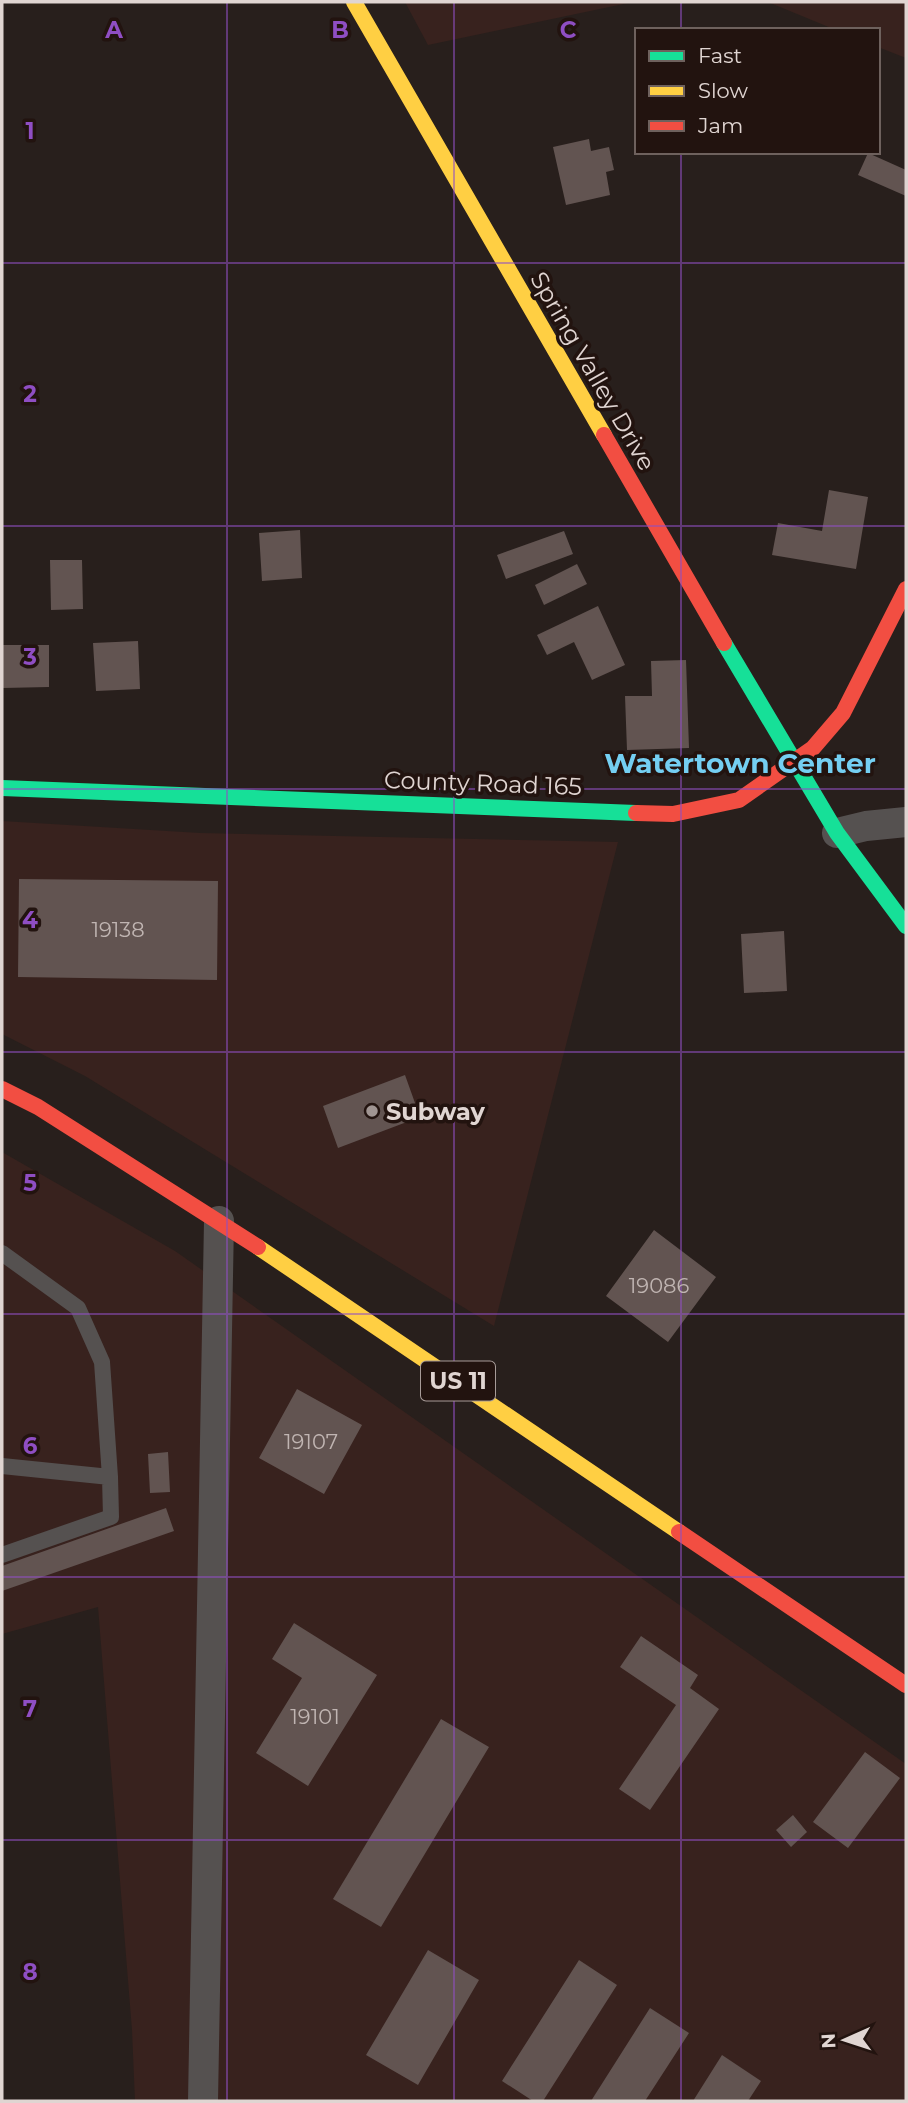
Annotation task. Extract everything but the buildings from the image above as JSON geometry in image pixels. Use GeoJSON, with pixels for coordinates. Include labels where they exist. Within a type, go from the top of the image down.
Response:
{"type":"FeatureCollection","features":[{"type":"Feature","properties":{"kind":"street","name":"Spring Valley Drive"},"geometry":{"type":"LineString","coordinates":[[354,2],[794,763]]}},
{"type":"Feature","properties":{"kind":"street","name":"County Road 165"},"geometry":{"type":"LineString","coordinates":[[2,788],[673,814],[739,800],[813,748],[843,713],[906,589]]}},
{"type":"Feature","properties":{"kind":"street"},"geometry":{"type":"LineString","coordinates":[[794,763],[837,833],[906,926]]}},
{"type":"Feature","properties":{"kind":"street"},"geometry":{"type":"LineString","coordinates":[[837,833],[866,826],[906,822]]}},
{"type":"Feature","properties":{"kind":"street","name":"US 11"},"geometry":{"type":"LineString","coordinates":[[2,1089],[38,1107],[219,1221],[906,1685]]}},
{"type":"Feature","properties":{"kind":"street"},"geometry":{"type":"LineString","coordinates":[[203,2101],[219,1221]]}},
{"type":"Feature","properties":{"kind":"lane"},"geometry":{"type":"LineString","coordinates":[[2,1253],[78,1308],[103,1362],[111,1517],[2,1556]]}},
{"type":"Feature","properties":{"kind":"lane"},"geometry":{"type":"LineString","coordinates":[[2,1466],[110,1477]]}},
{"type":"Feature","properties":{"kind":"shaded area"},"geometry":{"type":"Polygon","coordinates":[[[405,2],[633,2],[428,45],[405,2]]]}},
{"type":"Feature","properties":{"kind":"shaded area"},"geometry":{"type":"Polygon","coordinates":[[[768,2],[906,2],[906,58],[880,48],[880,28],[831,28],[768,2]]]}},
{"type":"Feature","properties":{"kind":"shaded area"},"geometry":{"type":"Polygon","coordinates":[[[2,821],[200,833],[618,842],[494,1326],[85,1076],[2,1034],[2,821]]]}},
{"type":"Feature","properties":{"kind":"shaded area"},"geometry":{"type":"Polygon","coordinates":[[[2,1152],[175,1251],[906,1764],[906,2101],[135,2101],[132,2030],[98,1607],[2,1634],[2,1152]]]}},
{"type":"Feature","properties":{"kind":"traffic: fast"},"geometry":{"type":"LineString","coordinates":[[724,643],[837,833],[906,926]]}},
{"type":"Feature","properties":{"kind":"traffic: fast"},"geometry":{"type":"LineString","coordinates":[[2,788],[636,813]]}},
{"type":"Feature","properties":{"kind":"traffic: slow"},"geometry":{"type":"LineString","coordinates":[[354,2],[604,435]]}},
{"type":"Feature","properties":{"kind":"traffic: slow"},"geometry":{"type":"LineString","coordinates":[[258,1247],[679,1532]]}},
{"type":"Feature","properties":{"kind":"traffic: jam"},"geometry":{"type":"LineString","coordinates":[[604,435],[724,643]]}},
{"type":"Feature","properties":{"kind":"traffic: jam"},"geometry":{"type":"LineString","coordinates":[[636,813],[673,814],[739,800],[813,748],[843,713],[906,589]]}},
{"type":"Feature","properties":{"kind":"traffic: jam"},"geometry":{"type":"LineString","coordinates":[[2,1089],[38,1107],[258,1247]]}},
{"type":"Feature","properties":{"kind":"traffic: jam"},"geometry":{"type":"LineString","coordinates":[[679,1532],[906,1685]]}},
{"type":"Feature","properties":{"kind":"place","name":"Subway"},"geometry":{"type":"Point","coordinates":[372,1111]}},
{"type":"Feature","properties":{"kind":"district","name":"Watertown Center"},"geometry":{"type":"Point","coordinates":[740,763]}}]}
